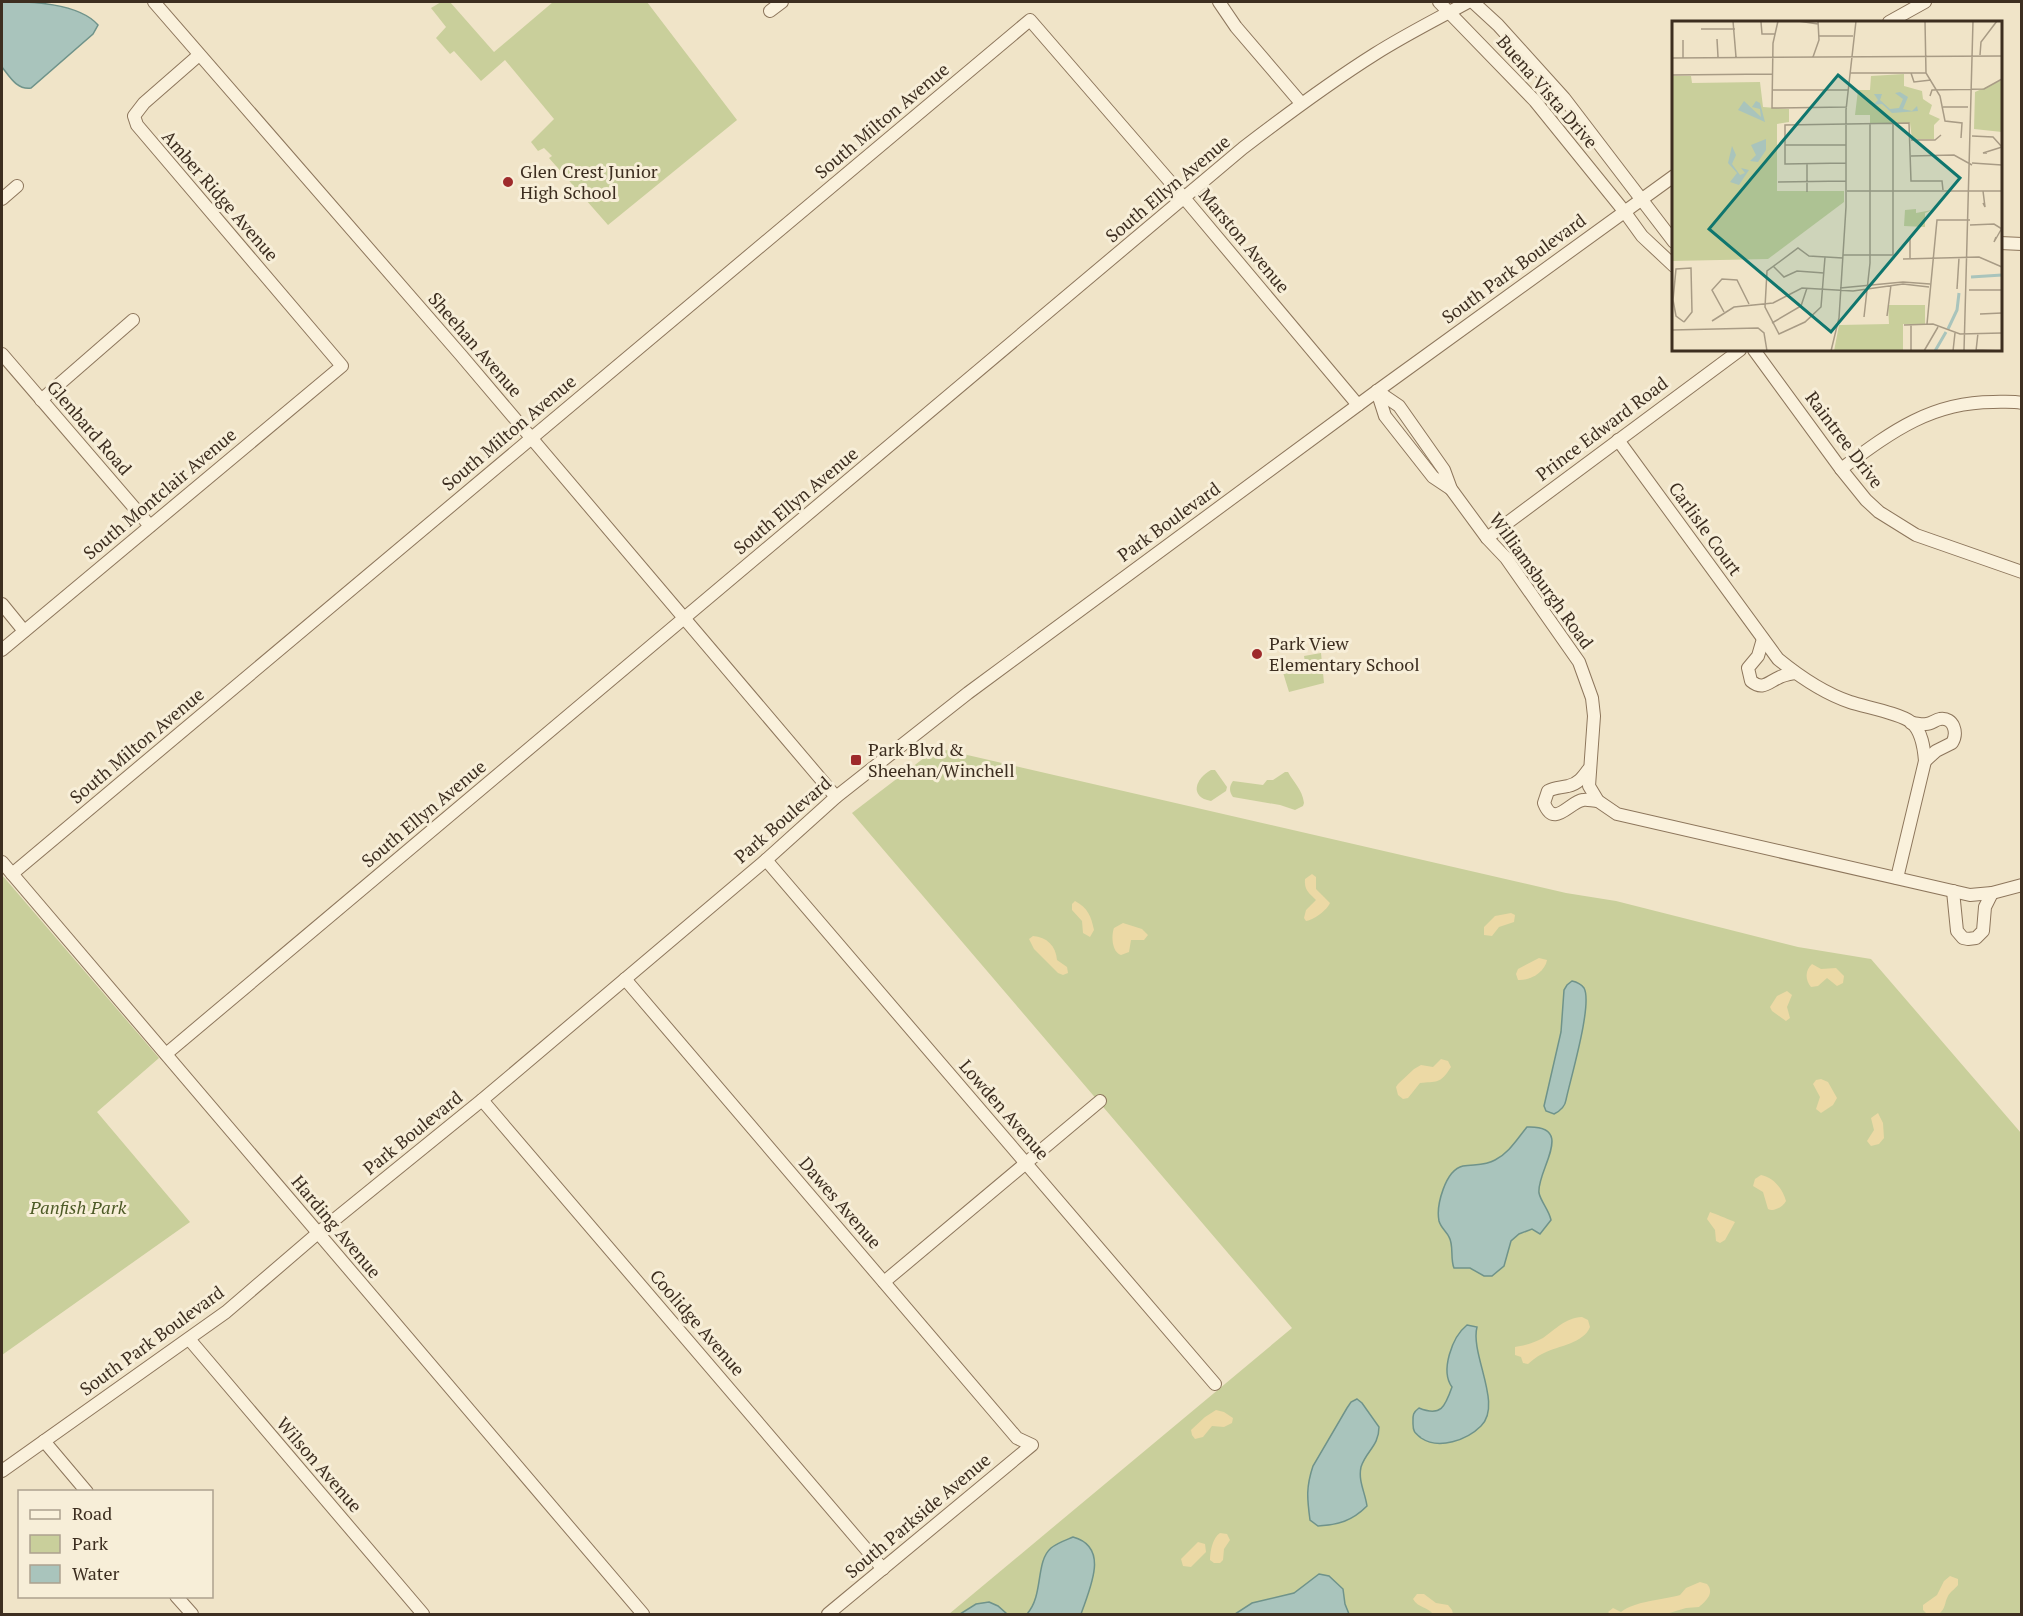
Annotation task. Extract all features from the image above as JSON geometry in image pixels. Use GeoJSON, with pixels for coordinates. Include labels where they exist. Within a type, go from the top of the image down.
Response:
{"type":"FeatureCollection","features":[{"type":"Feature","properties":{"kind":"street","name":"Sheehan Avenue"},"geometry":{"type":"LineString","coordinates":[[154,2],[531,438],[836,797]]}},
{"type":"Feature","properties":{"kind":"street"},"geometry":{"type":"LineString","coordinates":[[770,12],[782,2]]}},
{"type":"Feature","properties":{"kind":"street"},"geometry":{"type":"LineString","coordinates":[[1218,2],[1236,27],[1301,103]]}},
{"type":"Feature","properties":{"kind":"street","name":"Buena Vista Drive"},"geometry":{"type":"LineString","coordinates":[[1438,2],[1534,101],[1624,211]]}},
{"type":"Feature","properties":{"kind":"street","name":"South Ellyn Avenue"},"geometry":{"type":"LineString","coordinates":[[166,1054],[1243,148],[1301,103],[1376,53],[1468,2]]}},
{"type":"Feature","properties":{"kind":"street","name":"Buena Vista Drive"},"geometry":{"type":"LineString","coordinates":[[1473,2],[1498,25],[1564,98],[1642,199]]}},
{"type":"Feature","properties":{"kind":"street"},"geometry":{"type":"LineString","coordinates":[[1891,21],[1925,2]]}},
{"type":"Feature","properties":{"kind":"street","name":"Marston Avenue"},"geometry":{"type":"LineString","coordinates":[[1030,20],[1185,199],[1358,405]]}},
{"type":"Feature","properties":{"kind":"street","name":"South Milton Avenue"},"geometry":{"type":"LineString","coordinates":[[12,874],[1030,20]]}},
{"type":"Feature","properties":{"kind":"street","name":"Amber Ridge Avenue"},"geometry":{"type":"LineString","coordinates":[[199,55],[144,103],[134,116],[137,125],[342,366]]}},
{"type":"Feature","properties":{"kind":"street","name":"South Park Boulevard"},"geometry":{"type":"LineString","coordinates":[[1377,391],[1672,177]]}},
{"type":"Feature","properties":{"kind":"street"},"geometry":{"type":"LineString","coordinates":[[2,199],[17,186]]}},
{"type":"Feature","properties":{"kind":"street"},"geometry":{"type":"LineString","coordinates":[[1642,199],[1654,220],[1672,240]]}},
{"type":"Feature","properties":{"kind":"street"},"geometry":{"type":"LineString","coordinates":[[1624,211],[1642,236],[1672,264]]}},
{"type":"Feature","properties":{"kind":"street"},"geometry":{"type":"LineString","coordinates":[[2002,243],[2022,244]]}},
{"type":"Feature","properties":{"kind":"street"},"geometry":{"type":"LineString","coordinates":[[41,400],[133,320]]}},
{"type":"Feature","properties":{"kind":"street","name":"Prince Edward Road"},"geometry":{"type":"LineString","coordinates":[[1486,538],[1739,351]]}},
{"type":"Feature","properties":{"kind":"street","name":"Raintree Drive"},"geometry":{"type":"LineString","coordinates":[[1755,351],[1866,500],[1898,525],[1926,539],[2022,572]]}},
{"type":"Feature","properties":{"kind":"street","name":"Glenbard Road"},"geometry":{"type":"LineString","coordinates":[[2,354],[150,526]]}},
{"type":"Feature","properties":{"kind":"street","name":"South Montclair Avenue"},"geometry":{"type":"LineString","coordinates":[[2,650],[342,366]]}},
{"type":"Feature","properties":{"kind":"street","name":"Park Boulevard"},"geometry":{"type":"LineString","coordinates":[[318,1233],[625,980],[836,797],[968,693],[1377,391]]}},
{"type":"Feature","properties":{"kind":"street","name":"Williamsburgh Road"},"geometry":{"type":"LineString","coordinates":[[1377,391],[1399,406],[1444,470],[1451,489],[1486,538],[1506,558],[1579,662],[1589,688],[1594,716],[1588,770],[1589,786],[1598,801]]}},
{"type":"Feature","properties":{"kind":"street"},"geometry":{"type":"LineString","coordinates":[[1841,469],[1897,429],[1929,413],[1963,404],[2022,403]]}},
{"type":"Feature","properties":{"kind":"street","name":"Carlisle Court"},"geometry":{"type":"LineString","coordinates":[[1618,440],[1778,659],[1795,673],[1832,694],[1885,711],[1911,723]]}},
{"type":"Feature","properties":{"kind":"street"},"geometry":{"type":"LineString","coordinates":[[2,604],[24,631]]}},
{"type":"Feature","properties":{"kind":"street"},"geometry":{"type":"LineString","coordinates":[[1763,639],[1758,656],[1748,668],[1751,681],[1763,686],[1795,673]]}},
{"type":"Feature","properties":{"kind":"street"},"geometry":{"type":"LineString","coordinates":[[1911,723],[1926,724],[1941,719],[1950,722],[1955,729],[1956,734],[1952,743],[1936,751],[1925,761]]}},
{"type":"Feature","properties":{"kind":"street"},"geometry":{"type":"LineString","coordinates":[[1897,879],[1925,761],[1923,741],[1911,723]]}},
{"type":"Feature","properties":{"kind":"street"},"geometry":{"type":"LineString","coordinates":[[1588,770],[1578,782],[1569,786],[1555,787],[1548,791],[1544,803],[1548,811],[1556,814],[1564,812],[1583,800],[1598,801],[1617,814],[1970,895],[1992,894],[2022,885]]}},
{"type":"Feature","properties":{"kind":"street","name":"Lowden Avenue"},"geometry":{"type":"LineString","coordinates":[[766,860],[1215,1384]]}},
{"type":"Feature","properties":{"kind":"street","name":"Harding Avenue"},"geometry":{"type":"LineString","coordinates":[[2,862],[639,1613]]}},
{"type":"Feature","properties":{"kind":"street"},"geometry":{"type":"LineString","coordinates":[[1953,891],[1957,931],[1963,938],[1972,939],[1983,931],[1985,907],[1992,894]]}},
{"type":"Feature","properties":{"kind":"street","name":"Dawes Avenue"},"geometry":{"type":"LineString","coordinates":[[625,980],[1017,1438],[1032,1445]]}},
{"type":"Feature","properties":{"kind":"street","name":"Coolidge Avenue"},"geometry":{"type":"LineString","coordinates":[[482,1100],[883,1569]]}},
{"type":"Feature","properties":{"kind":"street"},"geometry":{"type":"LineString","coordinates":[[884,1282],[1100,1101]]}},
{"type":"Feature","properties":{"kind":"street","name":"South Park Boulevard"},"geometry":{"type":"LineString","coordinates":[[2,1471],[225,1312],[318,1233]]}},
{"type":"Feature","properties":{"kind":"street","name":"Wilson Avenue"},"geometry":{"type":"LineString","coordinates":[[189,1339],[423,1614]]}},
{"type":"Feature","properties":{"kind":"street"},"geometry":{"type":"LineString","coordinates":[[44,1441],[86,1490]]}},
{"type":"Feature","properties":{"kind":"street","name":"South Parkside Avenue"},"geometry":{"type":"LineString","coordinates":[[828,1614],[1032,1445]]}},
{"type":"Feature","properties":{"kind":"street"},"geometry":{"type":"LineString","coordinates":[[179,1598],[192,1614]]}},
{"type":"Feature","properties":{"kind":"green space"},"geometry":{"type":"Polygon","coordinates":[[[441,2],[450,2],[494,52],[553,2],[647,2],[737,120],[608,225],[549,158],[552,156],[544,148],[538,151],[531,142],[554,119],[505,60],[481,81],[454,51],[450,54],[436,38],[446,27],[431,8],[441,2]]]}},
{"type":"Feature","properties":{"kind":"green space"},"geometry":{"type":"Polygon","coordinates":[[[1321,653],[1324,683],[1289,692],[1281,666],[1305,662],[1304,656],[1321,653]]]}},
{"type":"Feature","properties":{"kind":"green space"},"geometry":{"type":"Polygon","coordinates":[[[937,748],[1566,893],[1616,901],[1798,947],[1871,959],[2021,1133],[2021,1614],[949,1614],[1292,1328],[852,813],[937,748]]]}},
{"type":"Feature","properties":{"kind":"green space"},"geometry":{"type":"Polygon","coordinates":[[[1211,770],[1215,770],[1227,787],[1226,791],[1211,801],[1199,796],[1197,787],[1201,778],[1211,770]]]}},
{"type":"Feature","properties":{"kind":"green space"},"geometry":{"type":"Polygon","coordinates":[[[1288,772],[1303,798],[1303,806],[1295,810],[1280,805],[1233,797],[1231,793],[1230,787],[1233,781],[1263,785],[1267,780],[1273,780],[1288,772]]]}},
{"type":"Feature","properties":{"kind":"green space","name":"Panfish Park"},"geometry":{"type":"Polygon","coordinates":[[[2,875],[159,1058],[97,1112],[190,1222],[2,1355],[2,875]]]}},
{"type":"Feature","properties":{"kind":"sand"},"geometry":{"type":"Polygon","coordinates":[[[1312,874],[1316,877],[1316,889],[1330,903],[1320,914],[1306,921],[1304,918],[1306,910],[1316,900],[1305,886],[1305,879],[1312,874]]]}},
{"type":"Feature","properties":{"kind":"sand"},"geometry":{"type":"Polygon","coordinates":[[[1075,901],[1086,910],[1090,917],[1094,930],[1090,937],[1083,933],[1082,921],[1072,910],[1072,904],[1075,901]]]}},
{"type":"Feature","properties":{"kind":"sand"},"geometry":{"type":"Polygon","coordinates":[[[1511,913],[1515,915],[1514,922],[1499,927],[1492,936],[1484,935],[1484,927],[1495,916],[1511,913]]]}},
{"type":"Feature","properties":{"kind":"sand"},"geometry":{"type":"Polygon","coordinates":[[[1123,923],[1142,929],[1148,935],[1144,940],[1131,940],[1129,952],[1121,955],[1114,947],[1113,935],[1114,928],[1123,923]]]}},
{"type":"Feature","properties":{"kind":"sand"},"geometry":{"type":"Polygon","coordinates":[[[1033,936],[1043,938],[1050,943],[1055,950],[1057,960],[1067,967],[1068,973],[1063,975],[1058,973],[1034,949],[1029,939],[1033,936]]]}},
{"type":"Feature","properties":{"kind":"sand"},"geometry":{"type":"Polygon","coordinates":[[[1539,958],[1547,960],[1540,972],[1527,979],[1518,980],[1516,974],[1518,969],[1539,958]]]}},
{"type":"Feature","properties":{"kind":"sand"},"geometry":{"type":"Polygon","coordinates":[[[1812,964],[1821,969],[1836,968],[1844,976],[1843,983],[1837,986],[1827,978],[1818,986],[1811,987],[1807,975],[1812,964]]]}},
{"type":"Feature","properties":{"kind":"sand"},"geometry":{"type":"Polygon","coordinates":[[[1787,991],[1792,995],[1787,1007],[1790,1018],[1786,1021],[1770,1007],[1777,996],[1787,991]]]}},
{"type":"Feature","properties":{"kind":"sand"},"geometry":{"type":"Polygon","coordinates":[[[1441,1059],[1448,1061],[1451,1067],[1444,1077],[1437,1081],[1420,1083],[1408,1098],[1403,1099],[1398,1095],[1396,1087],[1414,1069],[1421,1065],[1433,1067],[1441,1059]]]}},
{"type":"Feature","properties":{"kind":"sand"},"geometry":{"type":"Polygon","coordinates":[[[1821,1079],[1828,1082],[1837,1098],[1833,1105],[1821,1113],[1816,1109],[1820,1097],[1813,1084],[1816,1080],[1821,1079]]]}},
{"type":"Feature","properties":{"kind":"sand"},"geometry":{"type":"Polygon","coordinates":[[[1878,1113],[1883,1123],[1884,1138],[1879,1144],[1871,1146],[1867,1141],[1874,1130],[1871,1118],[1878,1113]]]}},
{"type":"Feature","properties":{"kind":"sand"},"geometry":{"type":"Polygon","coordinates":[[[1761,1175],[1777,1184],[1783,1192],[1786,1201],[1783,1205],[1773,1210],[1768,1209],[1763,1192],[1753,1186],[1755,1179],[1761,1175]]]}},
{"type":"Feature","properties":{"kind":"sand"},"geometry":{"type":"Polygon","coordinates":[[[1710,1212],[1735,1222],[1725,1240],[1720,1243],[1716,1241],[1715,1230],[1707,1219],[1710,1212]]]}},
{"type":"Feature","properties":{"kind":"sand"},"geometry":{"type":"Polygon","coordinates":[[[1582,1317],[1588,1320],[1590,1327],[1582,1337],[1542,1354],[1528,1364],[1523,1363],[1521,1357],[1515,1355],[1515,1347],[1540,1340],[1566,1322],[1582,1317]]]}},
{"type":"Feature","properties":{"kind":"sand"},"geometry":{"type":"Polygon","coordinates":[[[1216,1410],[1233,1418],[1232,1423],[1224,1427],[1212,1426],[1203,1437],[1195,1439],[1191,1430],[1216,1410]]]}},
{"type":"Feature","properties":{"kind":"sand"},"geometry":{"type":"Polygon","coordinates":[[[1220,1533],[1227,1534],[1230,1540],[1224,1549],[1223,1560],[1220,1563],[1214,1563],[1210,1560],[1211,1549],[1215,1538],[1220,1533]]]}},
{"type":"Feature","properties":{"kind":"sand"},"geometry":{"type":"Polygon","coordinates":[[[1198,1542],[1205,1544],[1206,1552],[1191,1567],[1183,1566],[1181,1559],[1198,1542]]]}},
{"type":"Feature","properties":{"kind":"sand"},"geometry":{"type":"Polygon","coordinates":[[[1950,1576],[1958,1579],[1958,1585],[1949,1595],[1939,1614],[1927,1614],[1923,1610],[1923,1605],[1937,1595],[1944,1581],[1950,1576]]]}},
{"type":"Feature","properties":{"kind":"sand"},"geometry":{"type":"Polygon","coordinates":[[[1700,1582],[1707,1584],[1710,1594],[1699,1607],[1666,1614],[1610,1614],[1608,1612],[1613,1608],[1621,1612],[1641,1603],[1680,1595],[1686,1588],[1700,1582]]]}},
{"type":"Feature","properties":{"kind":"sand"},"geometry":{"type":"Polygon","coordinates":[[[1417,1594],[1424,1594],[1436,1603],[1448,1605],[1453,1614],[1433,1614],[1415,1602],[1413,1599],[1417,1594]]]}},
{"type":"Feature","properties":{"kind":"water"},"geometry":{"type":"Polygon","coordinates":[[[2,2],[39,3],[66,8],[79,12],[98,25],[93,34],[31,88],[26,88],[14,82],[2,67],[2,2]]]}},
{"type":"Feature","properties":{"kind":"water"},"geometry":{"type":"Polygon","coordinates":[[[1572,981],[1584,988],[1586,1009],[1565,1102],[1562,1109],[1554,1114],[1546,1111],[1544,1106],[1561,1032],[1564,990],[1572,981]]]}},
{"type":"Feature","properties":{"kind":"water"},"geometry":{"type":"Polygon","coordinates":[[[1527,1127],[1542,1128],[1550,1133],[1551,1151],[1539,1193],[1551,1220],[1540,1234],[1532,1229],[1519,1234],[1511,1241],[1504,1266],[1492,1276],[1484,1276],[1470,1268],[1454,1268],[1450,1240],[1439,1221],[1438,1214],[1447,1181],[1451,1174],[1463,1166],[1487,1163],[1500,1157],[1527,1127]]]}},
{"type":"Feature","properties":{"kind":"water"},"geometry":{"type":"Polygon","coordinates":[[[1467,1325],[1477,1327],[1478,1351],[1488,1393],[1487,1417],[1481,1426],[1461,1439],[1444,1443],[1428,1442],[1415,1432],[1413,1415],[1419,1408],[1426,1411],[1437,1411],[1447,1400],[1452,1387],[1447,1372],[1449,1354],[1467,1325]]]}},
{"type":"Feature","properties":{"kind":"water"},"geometry":{"type":"Polygon","coordinates":[[[1357,1399],[1379,1427],[1375,1444],[1360,1472],[1367,1506],[1344,1521],[1318,1526],[1310,1520],[1308,1505],[1308,1487],[1313,1466],[1347,1408],[1357,1399]]]}},
{"type":"Feature","properties":{"kind":"water"},"geometry":{"type":"Polygon","coordinates":[[[1073,1537],[1084,1542],[1091,1550],[1094,1559],[1092,1581],[1081,1614],[1027,1614],[1036,1598],[1046,1554],[1053,1546],[1073,1537]]]}},
{"type":"Feature","properties":{"kind":"water"},"geometry":{"type":"Polygon","coordinates":[[[1319,1574],[1329,1576],[1343,1589],[1349,1614],[1235,1614],[1252,1603],[1294,1593],[1319,1574]]]}},
{"type":"Feature","properties":{"kind":"water"},"geometry":{"type":"Polygon","coordinates":[[[989,1602],[1007,1614],[960,1614],[976,1604],[989,1602]]]}},
{"type":"Feature","properties":{"kind":"place","name":"Glen Crest Junior High School"},"geometry":{"type":"Point","coordinates":[508,182]}},
{"type":"Feature","properties":{"kind":"place","name":"Park View Elementary School"},"geometry":{"type":"Point","coordinates":[1257,654]}},
{"type":"Feature","properties":{"kind":"place","name":"Park Blvd & Sheehan/Winchell"},"geometry":{"type":"Point","coordinates":[856,760]}}]}
